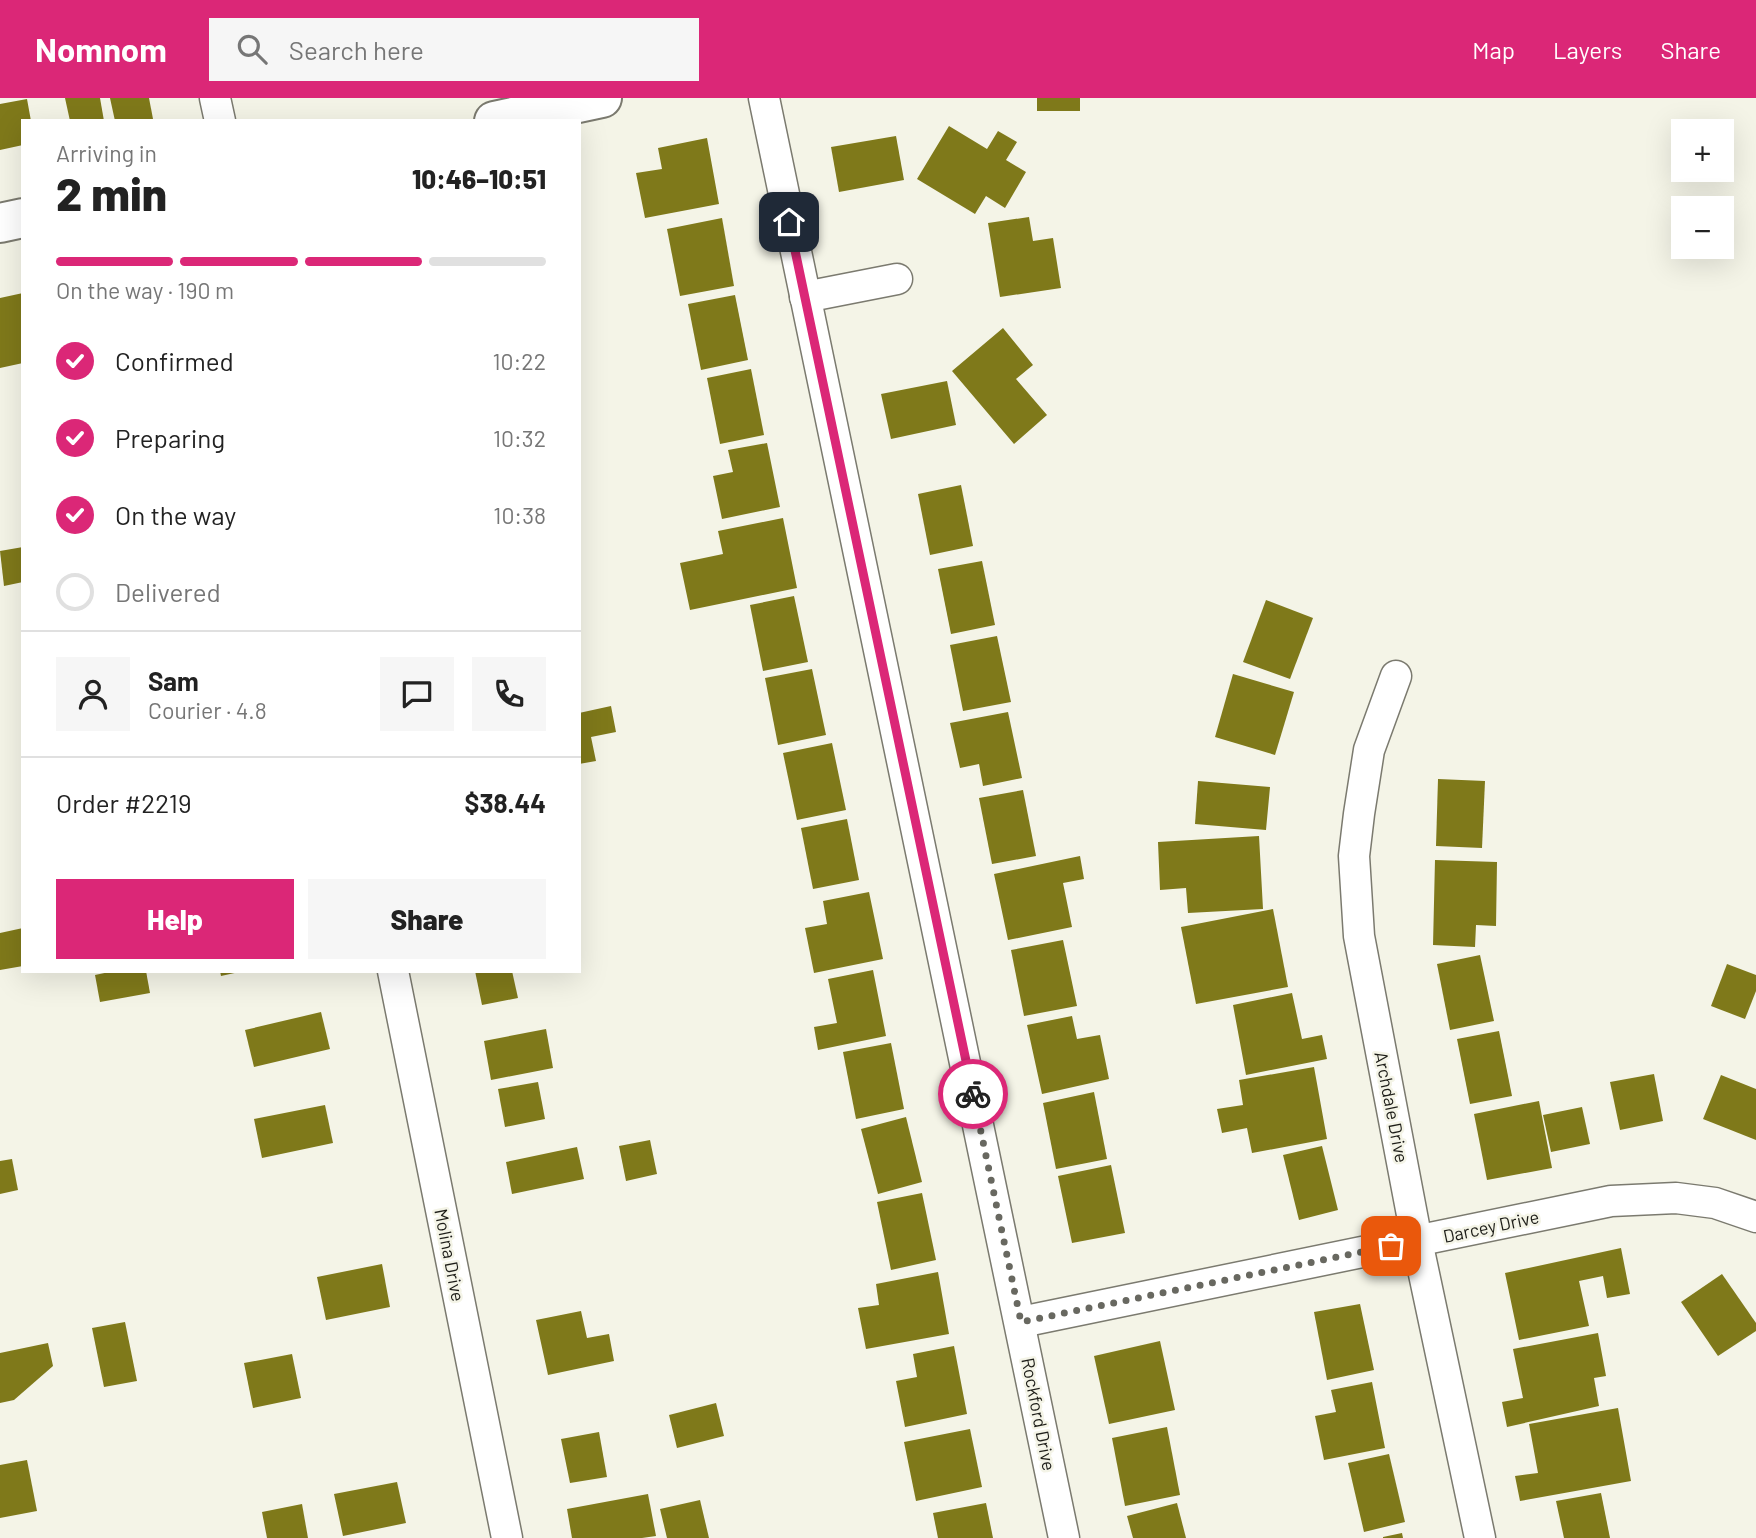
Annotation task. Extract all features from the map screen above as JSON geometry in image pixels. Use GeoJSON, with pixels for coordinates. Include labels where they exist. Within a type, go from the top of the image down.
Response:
{"type":"FeatureCollection","features":[{"type":"Feature","properties":{"kind":"street"},"geometry":{"type":"LineString","coordinates":[[215,98],[220,119]]}},
{"type":"Feature","properties":{"kind":"street"},"geometry":{"type":"LineString","coordinates":[[503,119],[602,98]]}},
{"type":"Feature","properties":{"kind":"street","name":"Rockford Drive"},"geometry":{"type":"LineString","coordinates":[[764,98],[1064,1538]]}},
{"type":"Feature","properties":{"kind":"street"},"geometry":{"type":"LineString","coordinates":[[0,223],[21,218]]}},
{"type":"Feature","properties":{"kind":"street"},"geometry":{"type":"LineString","coordinates":[[805,297],[897,279]]}},
{"type":"Feature","properties":{"kind":"street","name":"Archdale Drive"},"geometry":{"type":"LineString","coordinates":[[1396,676],[1369,750],[1354,856],[1359,936],[1417,1241],[1480,1538]]}},
{"type":"Feature","properties":{"kind":"street","name":"Molina Drive"},"geometry":{"type":"LineString","coordinates":[[393,973],[507,1538]]}},
{"type":"Feature","properties":{"kind":"street","name":"Darcey Drive"},"geometry":{"type":"LineString","coordinates":[[1021,1322],[1611,1201],[1676,1198],[1715,1203],[1756,1217]]}},
{"type":"Feature","properties":{"kind":"building"},"geometry":{"type":"Polygon","coordinates":[[[65,98],[100,98],[104,119],[70,119],[65,98]]]}},
{"type":"Feature","properties":{"kind":"building"},"geometry":{"type":"Polygon","coordinates":[[[110,98],[149,98],[153,119],[115,119],[110,98]]]}},
{"type":"Feature","properties":{"kind":"building"},"geometry":{"type":"Polygon","coordinates":[[[1037,98],[1080,98],[1080,111],[1037,111],[1037,98]]]}},
{"type":"Feature","properties":{"kind":"building"},"geometry":{"type":"Polygon","coordinates":[[[27,99],[31,119],[21,119],[21,145],[0,150],[0,104],[27,99]]]}},
{"type":"Feature","properties":{"kind":"building"},"geometry":{"type":"Polygon","coordinates":[[[949,126],[987,149],[998,131],[1017,142],[1006,160],[1026,172],[1005,208],[986,196],[975,214],[917,179],[949,126]]]}},
{"type":"Feature","properties":{"kind":"building"},"geometry":{"type":"Polygon","coordinates":[[[896,136],[904,180],[839,192],[831,147],[896,136]]]}},
{"type":"Feature","properties":{"kind":"building"},"geometry":{"type":"Polygon","coordinates":[[[707,138],[719,204],[645,218],[636,173],[662,169],[658,148],[707,138]]]}},
{"type":"Feature","properties":{"kind":"building"},"geometry":{"type":"Polygon","coordinates":[[[1029,217],[1033,241],[1053,238],[1061,288],[1000,297],[988,223],[1029,217]]]}},
{"type":"Feature","properties":{"kind":"building"},"geometry":{"type":"Polygon","coordinates":[[[722,218],[734,286],[680,296],[667,229],[722,218]]]}},
{"type":"Feature","properties":{"kind":"building"},"geometry":{"type":"Polygon","coordinates":[[[21,293],[21,363],[0,368],[0,298],[21,293]]]}},
{"type":"Feature","properties":{"kind":"building"},"geometry":{"type":"Polygon","coordinates":[[[735,295],[748,360],[701,370],[688,304],[735,295]]]}},
{"type":"Feature","properties":{"kind":"building"},"geometry":{"type":"Polygon","coordinates":[[[1003,328],[1033,365],[1016,379],[1047,415],[1014,444],[952,371],[1003,328]]]}},
{"type":"Feature","properties":{"kind":"building"},"geometry":{"type":"Polygon","coordinates":[[[751,369],[764,435],[720,444],[707,378],[751,369]]]}},
{"type":"Feature","properties":{"kind":"building"},"geometry":{"type":"Polygon","coordinates":[[[947,381],[956,425],[891,439],[881,394],[947,381]]]}},
{"type":"Feature","properties":{"kind":"building"},"geometry":{"type":"Polygon","coordinates":[[[767,443],[780,507],[722,519],[713,476],[733,472],[728,450],[767,443]]]}},
{"type":"Feature","properties":{"kind":"building"},"geometry":{"type":"Polygon","coordinates":[[[961,485],[973,546],[930,555],[918,494],[961,485]]]}},
{"type":"Feature","properties":{"kind":"building"},"geometry":{"type":"Polygon","coordinates":[[[783,518],[797,588],[690,610],[680,563],[723,554],[718,531],[783,518]]]}},
{"type":"Feature","properties":{"kind":"building"},"geometry":{"type":"Polygon","coordinates":[[[21,547],[21,582],[4,586],[0,551],[21,547]]]}},
{"type":"Feature","properties":{"kind":"building"},"geometry":{"type":"Polygon","coordinates":[[[982,561],[995,625],[951,634],[938,569],[982,561]]]}},
{"type":"Feature","properties":{"kind":"building"},"geometry":{"type":"Polygon","coordinates":[[[794,596],[808,662],[763,671],[750,605],[794,596]]]}},
{"type":"Feature","properties":{"kind":"building"},"geometry":{"type":"Polygon","coordinates":[[[1266,600],[1313,618],[1290,679],[1243,662],[1266,600]]]}},
{"type":"Feature","properties":{"kind":"building"},"geometry":{"type":"Polygon","coordinates":[[[997,636],[1011,702],[963,711],[950,645],[997,636]]]}},
{"type":"Feature","properties":{"kind":"building"},"geometry":{"type":"Polygon","coordinates":[[[812,669],[826,735],[778,745],[765,678],[812,669]]]}},
{"type":"Feature","properties":{"kind":"building"},"geometry":{"type":"Polygon","coordinates":[[[1233,674],[1294,692],[1275,755],[1215,737],[1233,674]]]}},
{"type":"Feature","properties":{"kind":"building"},"geometry":{"type":"Polygon","coordinates":[[[611,706],[616,732],[591,737],[596,761],[581,764],[581,713],[611,706]]]}},
{"type":"Feature","properties":{"kind":"building"},"geometry":{"type":"Polygon","coordinates":[[[1008,712],[1022,778],[983,786],[979,764],[960,768],[950,723],[1008,712]]]}},
{"type":"Feature","properties":{"kind":"building"},"geometry":{"type":"Polygon","coordinates":[[[832,743],[846,810],[797,820],[783,753],[832,743]]]}},
{"type":"Feature","properties":{"kind":"building"},"geometry":{"type":"Polygon","coordinates":[[[1438,779],[1485,781],[1482,848],[1436,846],[1438,779]]]}},
{"type":"Feature","properties":{"kind":"building"},"geometry":{"type":"Polygon","coordinates":[[[1198,781],[1270,787],[1266,830],[1195,824],[1198,781]]]}},
{"type":"Feature","properties":{"kind":"building"},"geometry":{"type":"Polygon","coordinates":[[[1023,790],[1036,856],[992,864],[979,798],[1023,790]]]}},
{"type":"Feature","properties":{"kind":"building"},"geometry":{"type":"Polygon","coordinates":[[[847,819],[859,880],[813,889],[801,828],[847,819]]]}},
{"type":"Feature","properties":{"kind":"building"},"geometry":{"type":"Polygon","coordinates":[[[1259,836],[1263,909],[1188,913],[1186,888],[1160,890],[1158,842],[1259,836]]]}},
{"type":"Feature","properties":{"kind":"building"},"geometry":{"type":"Polygon","coordinates":[[[1080,856],[1084,879],[1063,883],[1072,927],[1008,940],[994,874],[1080,856]]]}},
{"type":"Feature","properties":{"kind":"building"},"geometry":{"type":"Polygon","coordinates":[[[1435,860],[1497,862],[1496,926],[1476,925],[1475,947],[1433,945],[1435,860]]]}},
{"type":"Feature","properties":{"kind":"building"},"geometry":{"type":"Polygon","coordinates":[[[869,892],[883,959],[814,973],[805,928],[827,924],[823,901],[869,892]]]}},
{"type":"Feature","properties":{"kind":"building"},"geometry":{"type":"Polygon","coordinates":[[[1273,909],[1288,987],[1196,1004],[1181,927],[1273,909]]]}},
{"type":"Feature","properties":{"kind":"building"},"geometry":{"type":"Polygon","coordinates":[[[21,928],[21,966],[0,970],[0,933],[21,928]]]}},
{"type":"Feature","properties":{"kind":"building"},"geometry":{"type":"Polygon","coordinates":[[[1063,940],[1077,1006],[1024,1016],[1011,950],[1063,940]]]}},
{"type":"Feature","properties":{"kind":"building"},"geometry":{"type":"Polygon","coordinates":[[[1480,955],[1494,1021],[1450,1030],[1437,964],[1480,955]]]}},
{"type":"Feature","properties":{"kind":"building"},"geometry":{"type":"Polygon","coordinates":[[[1727,964],[1756,975],[1756,991],[1745,1019],[1711,1006],[1727,964]]]}},
{"type":"Feature","properties":{"kind":"building"},"geometry":{"type":"Polygon","coordinates":[[[873,970],[886,1036],[818,1050],[814,1027],[837,1023],[828,979],[873,970]]]}},
{"type":"Feature","properties":{"kind":"building"},"geometry":{"type":"Polygon","coordinates":[[[146,973],[150,993],[100,1002],[95,975],[146,973]]]}},
{"type":"Feature","properties":{"kind":"building"},"geometry":{"type":"Polygon","coordinates":[[[475,973],[512,973],[518,998],[482,1005],[475,973]]]}},
{"type":"Feature","properties":{"kind":"building"},"geometry":{"type":"Polygon","coordinates":[[[1292,993],[1302,1039],[1322,1035],[1327,1059],[1246,1075],[1233,1005],[1292,993]]]}},
{"type":"Feature","properties":{"kind":"building"},"geometry":{"type":"Polygon","coordinates":[[[321,1012],[330,1049],[254,1067],[245,1030],[321,1012]]]}},
{"type":"Feature","properties":{"kind":"building"},"geometry":{"type":"Polygon","coordinates":[[[1072,1016],[1077,1039],[1100,1035],[1109,1079],[1042,1094],[1027,1025],[1072,1016]]]}},
{"type":"Feature","properties":{"kind":"building"},"geometry":{"type":"Polygon","coordinates":[[[546,1029],[553,1068],[491,1080],[484,1041],[546,1029]]]}},
{"type":"Feature","properties":{"kind":"building"},"geometry":{"type":"Polygon","coordinates":[[[1499,1031],[1512,1096],[1470,1104],[1457,1039],[1499,1031]]]}},
{"type":"Feature","properties":{"kind":"building"},"geometry":{"type":"Polygon","coordinates":[[[891,1043],[904,1109],[856,1119],[843,1052],[891,1043]]]}},
{"type":"Feature","properties":{"kind":"building"},"geometry":{"type":"Polygon","coordinates":[[[1314,1067],[1327,1139],[1252,1153],[1247,1128],[1222,1133],[1217,1109],[1243,1105],[1239,1080],[1314,1067]]]}},
{"type":"Feature","properties":{"kind":"building"},"geometry":{"type":"Polygon","coordinates":[[[1654,1074],[1663,1121],[1620,1130],[1610,1082],[1654,1074]]]}},
{"type":"Feature","properties":{"kind":"building"},"geometry":{"type":"Polygon","coordinates":[[[1721,1075],[1756,1089],[1756,1140],[1703,1119],[1721,1075]]]}},
{"type":"Feature","properties":{"kind":"building"},"geometry":{"type":"Polygon","coordinates":[[[538,1082],[545,1119],[505,1127],[498,1089],[538,1082]]]}},
{"type":"Feature","properties":{"kind":"building"},"geometry":{"type":"Polygon","coordinates":[[[1094,1092],[1107,1159],[1056,1169],[1043,1103],[1094,1092]]]}},
{"type":"Feature","properties":{"kind":"building"},"geometry":{"type":"Polygon","coordinates":[[[1539,1101],[1552,1168],[1487,1180],[1474,1114],[1539,1101]]]}},
{"type":"Feature","properties":{"kind":"building"},"geometry":{"type":"Polygon","coordinates":[[[325,1105],[333,1143],[262,1158],[254,1119],[325,1105]]]}},
{"type":"Feature","properties":{"kind":"building"},"geometry":{"type":"Polygon","coordinates":[[[1582,1107],[1590,1144],[1551,1152],[1543,1115],[1582,1107]]]}},
{"type":"Feature","properties":{"kind":"building"},"geometry":{"type":"Polygon","coordinates":[[[906,1117],[922,1182],[878,1194],[861,1129],[906,1117]]]}},
{"type":"Feature","properties":{"kind":"building"},"geometry":{"type":"Polygon","coordinates":[[[650,1140],[657,1174],[626,1181],[619,1146],[650,1140]]]}},
{"type":"Feature","properties":{"kind":"building"},"geometry":{"type":"Polygon","coordinates":[[[1322,1146],[1338,1210],[1299,1220],[1283,1155],[1322,1146]]]}},
{"type":"Feature","properties":{"kind":"building"},"geometry":{"type":"Polygon","coordinates":[[[577,1147],[584,1179],[512,1194],[506,1162],[577,1147]]]}},
{"type":"Feature","properties":{"kind":"building"},"geometry":{"type":"Polygon","coordinates":[[[12,1159],[18,1190],[0,1194],[0,1161],[12,1159]]]}},
{"type":"Feature","properties":{"kind":"building"},"geometry":{"type":"Polygon","coordinates":[[[1111,1165],[1125,1233],[1072,1243],[1058,1176],[1111,1165]]]}},
{"type":"Feature","properties":{"kind":"building"},"geometry":{"type":"Polygon","coordinates":[[[922,1193],[936,1260],[891,1270],[877,1202],[922,1193]]]}},
{"type":"Feature","properties":{"kind":"building"},"geometry":{"type":"Polygon","coordinates":[[[1621,1248],[1630,1294],[1607,1298],[1603,1276],[1579,1281],[1589,1326],[1519,1340],[1505,1273],[1621,1248]]]}},
{"type":"Feature","properties":{"kind":"building"},"geometry":{"type":"Polygon","coordinates":[[[382,1264],[390,1307],[326,1320],[317,1277],[382,1264]]]}},
{"type":"Feature","properties":{"kind":"building"},"geometry":{"type":"Polygon","coordinates":[[[938,1272],[949,1334],[866,1349],[858,1308],[879,1305],[876,1284],[938,1272]]]}},
{"type":"Feature","properties":{"kind":"building"},"geometry":{"type":"Polygon","coordinates":[[[1722,1274],[1756,1323],[1756,1331],[1718,1356],[1681,1302],[1722,1274]]]}},
{"type":"Feature","properties":{"kind":"building"},"geometry":{"type":"Polygon","coordinates":[[[1360,1304],[1374,1370],[1327,1380],[1314,1312],[1360,1304]]]}},
{"type":"Feature","properties":{"kind":"building"},"geometry":{"type":"Polygon","coordinates":[[[581,1311],[587,1338],[609,1334],[614,1361],[548,1375],[536,1320],[581,1311]]]}},
{"type":"Feature","properties":{"kind":"building"},"geometry":{"type":"Polygon","coordinates":[[[125,1322],[137,1381],[104,1387],[92,1328],[125,1322]]]}},
{"type":"Feature","properties":{"kind":"building"},"geometry":{"type":"Polygon","coordinates":[[[1598,1333],[1606,1376],[1594,1378],[1599,1406],[1507,1427],[1502,1402],[1523,1398],[1513,1349],[1598,1333]]]}},
{"type":"Feature","properties":{"kind":"building"},"geometry":{"type":"Polygon","coordinates":[[[1160,1341],[1175,1410],[1109,1424],[1094,1356],[1160,1341]]]}},
{"type":"Feature","properties":{"kind":"building"},"geometry":{"type":"Polygon","coordinates":[[[48,1343],[53,1366],[14,1400],[0,1403],[0,1353],[48,1343]]]}},
{"type":"Feature","properties":{"kind":"building"},"geometry":{"type":"Polygon","coordinates":[[[954,1346],[967,1414],[905,1427],[896,1381],[917,1377],[913,1354],[954,1346]]]}},
{"type":"Feature","properties":{"kind":"building"},"geometry":{"type":"Polygon","coordinates":[[[292,1354],[301,1398],[253,1408],[244,1363],[292,1354]]]}},
{"type":"Feature","properties":{"kind":"building"},"geometry":{"type":"Polygon","coordinates":[[[1372,1382],[1385,1448],[1324,1460],[1315,1416],[1336,1412],[1331,1390],[1372,1382]]]}},
{"type":"Feature","properties":{"kind":"building"},"geometry":{"type":"Polygon","coordinates":[[[716,1403],[724,1436],[677,1448],[669,1415],[716,1403]]]}},
{"type":"Feature","properties":{"kind":"building"},"geometry":{"type":"Polygon","coordinates":[[[1618,1408],[1631,1481],[1520,1501],[1515,1476],[1538,1473],[1529,1424],[1618,1408]]]}},
{"type":"Feature","properties":{"kind":"building"},"geometry":{"type":"Polygon","coordinates":[[[1167,1427],[1180,1495],[1125,1506],[1112,1438],[1167,1427]]]}},
{"type":"Feature","properties":{"kind":"building"},"geometry":{"type":"Polygon","coordinates":[[[970,1429],[982,1487],[916,1501],[904,1442],[970,1429]]]}},
{"type":"Feature","properties":{"kind":"building"},"geometry":{"type":"Polygon","coordinates":[[[599,1432],[607,1477],[570,1483],[561,1439],[599,1432]]]}},
{"type":"Feature","properties":{"kind":"building"},"geometry":{"type":"Polygon","coordinates":[[[1389,1454],[1405,1522],[1364,1532],[1348,1463],[1389,1454]]]}},
{"type":"Feature","properties":{"kind":"building"},"geometry":{"type":"Polygon","coordinates":[[[27,1460],[37,1511],[0,1518],[0,1465],[27,1460]]]}},
{"type":"Feature","properties":{"kind":"building"},"geometry":{"type":"Polygon","coordinates":[[[397,1482],[406,1523],[343,1536],[334,1494],[397,1482]]]}},
{"type":"Feature","properties":{"kind":"building"},"geometry":{"type":"Polygon","coordinates":[[[1601,1493],[1610,1538],[1564,1538],[1556,1501],[1601,1493]]]}},
{"type":"Feature","properties":{"kind":"building"},"geometry":{"type":"Polygon","coordinates":[[[648,1494],[656,1536],[572,1538],[567,1509],[648,1494]]]}},
{"type":"Feature","properties":{"kind":"building"},"geometry":{"type":"Polygon","coordinates":[[[700,1500],[709,1538],[667,1538],[660,1509],[700,1500]]]}},
{"type":"Feature","properties":{"kind":"building"},"geometry":{"type":"Polygon","coordinates":[[[986,1503],[993,1538],[938,1538],[933,1513],[986,1503]]]}},
{"type":"Feature","properties":{"kind":"building"},"geometry":{"type":"Polygon","coordinates":[[[1177,1503],[1186,1538],[1133,1538],[1127,1516],[1177,1503]]]}},
{"type":"Feature","properties":{"kind":"building"},"geometry":{"type":"Polygon","coordinates":[[[302,1504],[308,1538],[267,1538],[262,1512],[302,1504]]]}},
{"type":"Feature","properties":{"kind":"building"},"geometry":{"type":"Polygon","coordinates":[[[1402,1533],[1403,1538],[1383,1538],[1383,1537],[1402,1533]]]}},
{"type":"Feature","properties":{"kind":"way so far"},"geometry":{"type":"LineString","coordinates":[[973,1094],[1021,1322],[1391,1246]]}},
{"type":"Feature","properties":{"kind":"route"},"geometry":{"type":"LineString","coordinates":[[789,222],[973,1094]]}}]}
